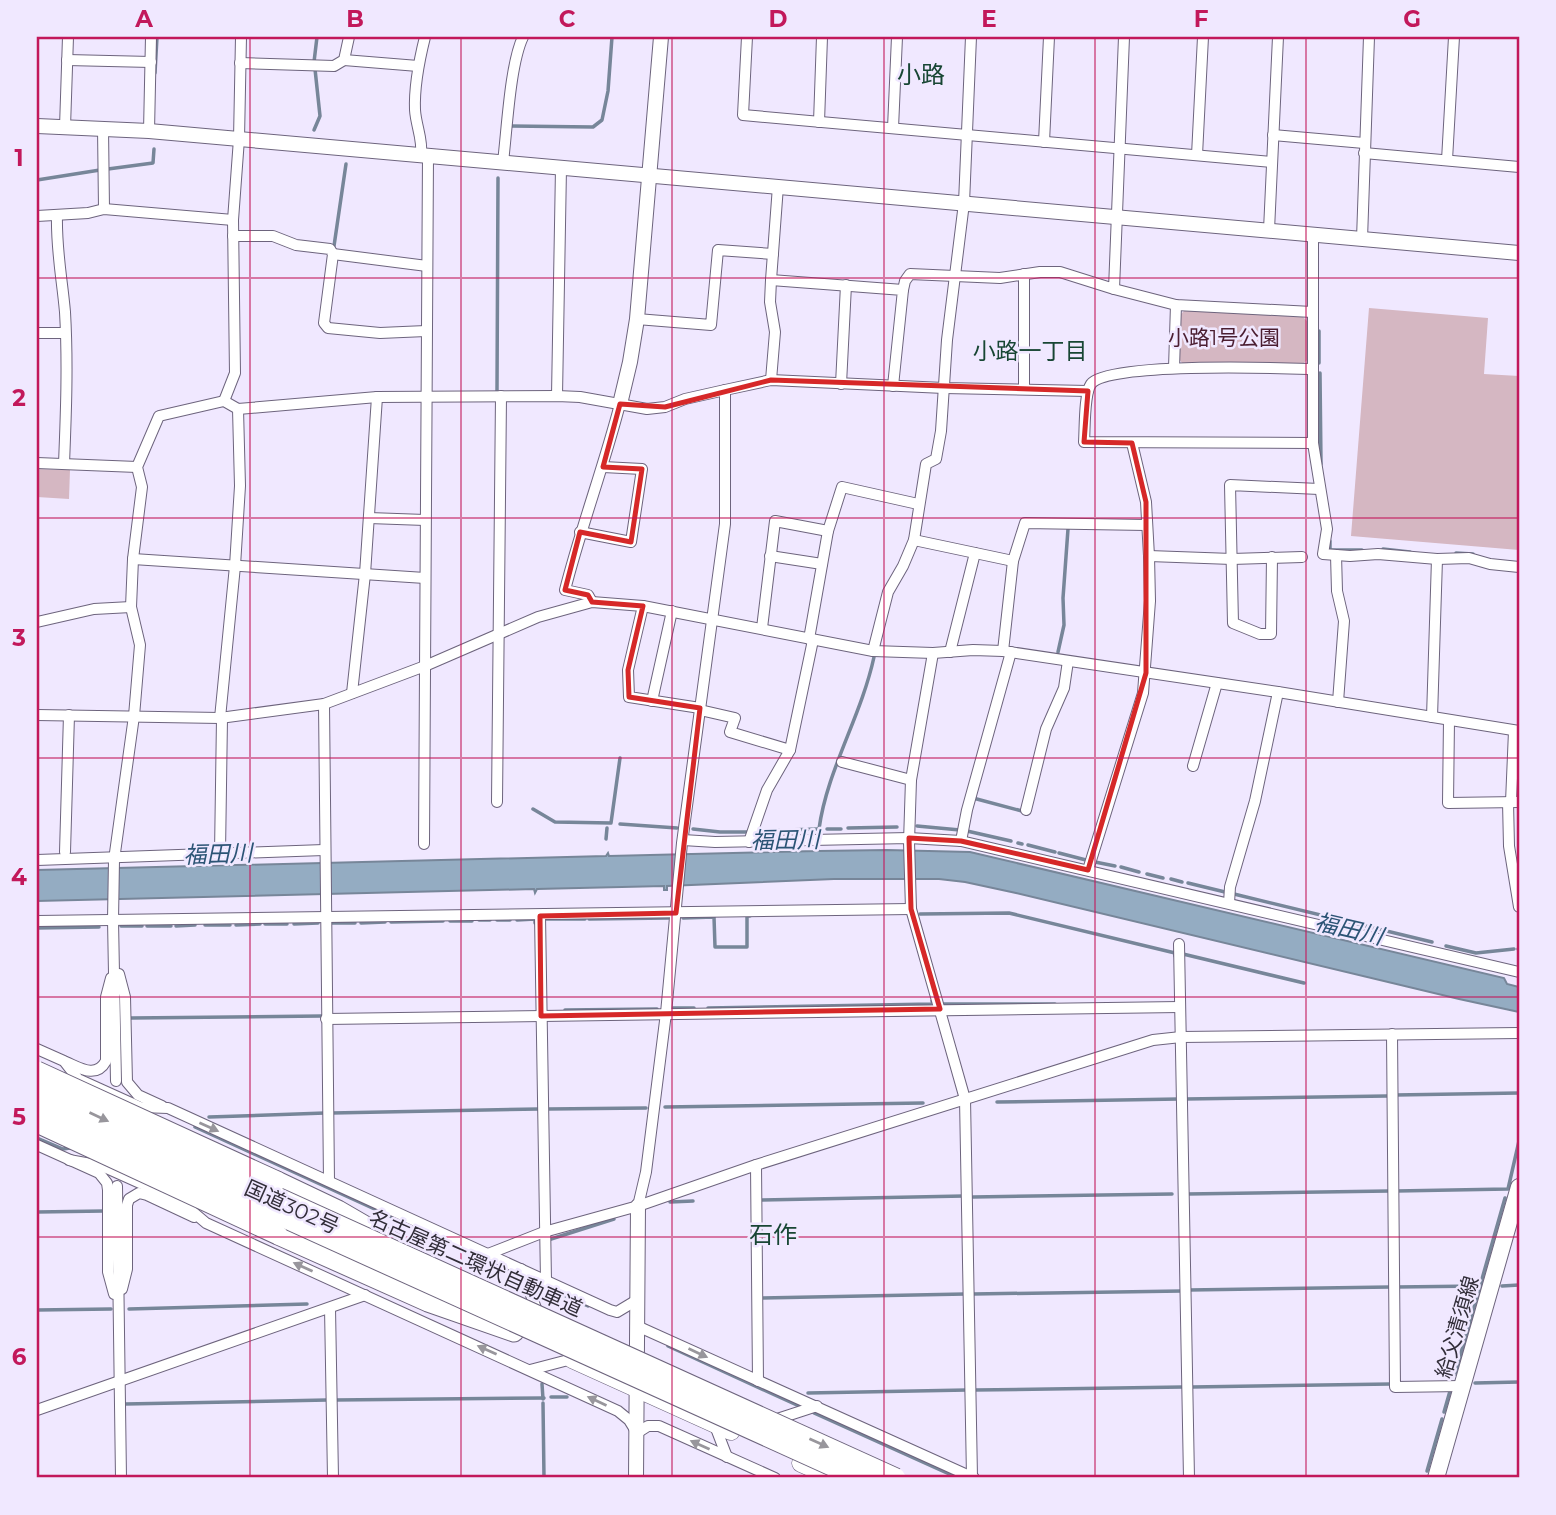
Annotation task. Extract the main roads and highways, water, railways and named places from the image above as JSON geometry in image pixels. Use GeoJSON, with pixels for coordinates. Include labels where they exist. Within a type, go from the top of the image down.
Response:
{"type":"FeatureCollection","features":[{"type":"Feature","properties":{"kind":"highway"},"geometry":{"type":"LineString","coordinates":[[37,1071],[338,1210],[413,1255],[468,1311]]}},
{"type":"Feature","properties":{"kind":"highway","name":"名古屋第二環状自動車道"},"geometry":{"type":"LineString","coordinates":[[37,1088],[897,1478]]}},
{"type":"Feature","properties":{"kind":"highway","name":"名古屋第二環状自動車道"},"geometry":{"type":"LineString","coordinates":[[37,1106],[858,1478]]}},
{"type":"Feature","properties":{"kind":"highway","name":"国道302号"},"geometry":{"type":"LineString","coordinates":[[37,1115],[835,1478]]}},
{"type":"Feature","properties":{"kind":"highway"},"geometry":{"type":"LineString","coordinates":[[37,1124],[416,1297],[514,1332]]}},
{"type":"Feature","properties":{"kind":"main road","name":"給父清須線"},"geometry":{"type":"LineString","coordinates":[[1436,1478],[1519,1187]]}},
{"type":"Feature","properties":{"kind":"water"},"geometry":{"type":"Polygon","coordinates":[[[817,848],[819,851],[970,852],[1504,978],[1507,984],[1519,987],[1519,1012],[1016,893],[939,879],[834,879],[667,886],[667,890],[664,890],[664,886],[537,889],[535,893],[534,889],[37,901],[37,870],[606,856],[608,853],[609,856],[817,851],[817,848]]]}},
{"type":"Feature","properties":{"kind":"waterway"},"geometry":{"type":"LineString","coordinates":[[155,73],[157,37]]}},
{"type":"Feature","properties":{"kind":"waterway"},"geometry":{"type":"LineString","coordinates":[[314,62],[317,37]]}},
{"type":"Feature","properties":{"kind":"waterway"},"geometry":{"type":"LineString","coordinates":[[511,126],[593,127],[602,120],[608,91],[612,37]]}},
{"type":"Feature","properties":{"kind":"waterway"},"geometry":{"type":"LineString","coordinates":[[314,130],[320,116],[315,69]]}},
{"type":"Feature","properties":{"kind":"waterway"},"geometry":{"type":"LineString","coordinates":[[108,169],[153,163],[154,149]]}},
{"type":"Feature","properties":{"kind":"waterway"},"geometry":{"type":"LineString","coordinates":[[334,246],[346,164]]}},
{"type":"Feature","properties":{"kind":"waterway"},"geometry":{"type":"LineString","coordinates":[[37,180],[100,170]]}},
{"type":"Feature","properties":{"kind":"waterway"},"geometry":{"type":"LineString","coordinates":[[497,391],[498,178]]}},
{"type":"Feature","properties":{"kind":"waterway"},"geometry":{"type":"LineString","coordinates":[[1319,331],[1319,363]]}},
{"type":"Feature","properties":{"kind":"waterway"},"geometry":{"type":"LineString","coordinates":[[1320,373],[1321,464]]}},
{"type":"Feature","properties":{"kind":"waterway"},"geometry":{"type":"LineString","coordinates":[[1058,652],[1064,625],[1063,598],[1068,529]]}},
{"type":"Feature","properties":{"kind":"waterway"},"geometry":{"type":"LineString","coordinates":[[1330,541],[1330,550],[1362,550]]}},
{"type":"Feature","properties":{"kind":"waterway"},"geometry":{"type":"LineString","coordinates":[[1383,549],[1410,552]]}},
{"type":"Feature","properties":{"kind":"waterway"},"geometry":{"type":"LineString","coordinates":[[1456,553],[1473,554]]}},
{"type":"Feature","properties":{"kind":"waterway","name":"福田川"},"geometry":{"type":"LineString","coordinates":[[819,829],[836,764],[861,701],[874,657]]}},
{"type":"Feature","properties":{"kind":"waterway"},"geometry":{"type":"LineString","coordinates":[[533,809],[555,822],[611,823],[620,758]]}},
{"type":"Feature","properties":{"kind":"waterway"},"geometry":{"type":"LineString","coordinates":[[973,798],[1022,811],[1023,808]]}},
{"type":"Feature","properties":{"kind":"waterway"},"geometry":{"type":"LineString","coordinates":[[620,824],[677,828]]}},
{"type":"Feature","properties":{"kind":"waterway"},"geometry":{"type":"LineString","coordinates":[[917,826],[960,830]]}},
{"type":"Feature","properties":{"kind":"waterway"},"geometry":{"type":"LineString","coordinates":[[848,828],[897,827]]}},
{"type":"Feature","properties":{"kind":"waterway"},"geometry":{"type":"LineString","coordinates":[[606,839],[607,828]]}},
{"type":"Feature","properties":{"kind":"waterway","name":"福田川"},"geometry":{"type":"LineString","coordinates":[[693,829],[747,832]]}},
{"type":"Feature","properties":{"kind":"waterway","name":"福田川"},"geometry":{"type":"LineString","coordinates":[[756,831],[818,829]]}},
{"type":"Feature","properties":{"kind":"waterway","name":"福田川"},"geometry":{"type":"LineString","coordinates":[[827,829],[841,829]]}},
{"type":"Feature","properties":{"kind":"waterway"},"geometry":{"type":"LineString","coordinates":[[967,831],[1011,841]]}},
{"type":"Feature","properties":{"kind":"waterway"},"geometry":{"type":"LineString","coordinates":[[1018,843],[1022,844]]}},
{"type":"Feature","properties":{"kind":"waterway"},"geometry":{"type":"LineString","coordinates":[[1028,845],[1055,852]]}},
{"type":"Feature","properties":{"kind":"waterway"},"geometry":{"type":"LineString","coordinates":[[1059,853],[1086,860]]}},
{"type":"Feature","properties":{"kind":"waterway"},"geometry":{"type":"LineString","coordinates":[[1095,862],[1115,866]]}},
{"type":"Feature","properties":{"kind":"waterway"},"geometry":{"type":"LineString","coordinates":[[1121,867],[1139,872]]}},
{"type":"Feature","properties":{"kind":"waterway"},"geometry":{"type":"LineString","coordinates":[[1147,874],[1163,878]]}},
{"type":"Feature","properties":{"kind":"waterway"},"geometry":{"type":"LineString","coordinates":[[1171,879],[1182,882]]}},
{"type":"Feature","properties":{"kind":"waterway"},"geometry":{"type":"LineString","coordinates":[[1188,883],[1225,892]]}},
{"type":"Feature","properties":{"kind":"waterway","name":"福田川"},"geometry":{"type":"LineString","coordinates":[[1234,894],[1432,942]]}},
{"type":"Feature","properties":{"kind":"waterway"},"geometry":{"type":"LineString","coordinates":[[920,914],[1009,913],[1175,953],[1175,956]]}},
{"type":"Feature","properties":{"kind":"waterway"},"geometry":{"type":"LineString","coordinates":[[683,918],[714,917],[715,947],[747,947],[747,916],[750,916]]}},
{"type":"Feature","properties":{"kind":"waterway"},"geometry":{"type":"LineString","coordinates":[[589,919],[669,918]]}},
{"type":"Feature","properties":{"kind":"waterway"},"geometry":{"type":"LineString","coordinates":[[517,920],[535,919],[535,923]]}},
{"type":"Feature","properties":{"kind":"waterway"},"geometry":{"type":"LineString","coordinates":[[544,919],[585,919]]}},
{"type":"Feature","properties":{"kind":"waterway"},"geometry":{"type":"LineString","coordinates":[[479,920],[490,920]]}},
{"type":"Feature","properties":{"kind":"waterway"},"geometry":{"type":"LineString","coordinates":[[497,920],[510,920]]}},
{"type":"Feature","properties":{"kind":"waterway"},"geometry":{"type":"LineString","coordinates":[[391,922],[443,921]]}},
{"type":"Feature","properties":{"kind":"waterway"},"geometry":{"type":"LineString","coordinates":[[450,921],[472,921]]}},
{"type":"Feature","properties":{"kind":"waterway"},"geometry":{"type":"LineString","coordinates":[[361,923],[385,922]]}},
{"type":"Feature","properties":{"kind":"waterway"},"geometry":{"type":"LineString","coordinates":[[294,924],[318,923]]}},
{"type":"Feature","properties":{"kind":"waterway"},"geometry":{"type":"LineString","coordinates":[[332,923],[355,923]]}},
{"type":"Feature","properties":{"kind":"waterway"},"geometry":{"type":"LineString","coordinates":[[236,925],[260,924]]}},
{"type":"Feature","properties":{"kind":"waterway"},"geometry":{"type":"LineString","coordinates":[[265,924],[287,924]]}},
{"type":"Feature","properties":{"kind":"waterway"},"geometry":{"type":"LineString","coordinates":[[176,926],[195,925]]}},
{"type":"Feature","properties":{"kind":"waterway"},"geometry":{"type":"LineString","coordinates":[[205,925],[230,925]]}},
{"type":"Feature","properties":{"kind":"waterway"},"geometry":{"type":"LineString","coordinates":[[121,926],[142,926]]}},
{"type":"Feature","properties":{"kind":"waterway"},"geometry":{"type":"LineString","coordinates":[[147,926],[171,926]]}},
{"type":"Feature","properties":{"kind":"waterway"},"geometry":{"type":"LineString","coordinates":[[37,928],[99,927]]}},
{"type":"Feature","properties":{"kind":"waterway"},"geometry":{"type":"LineString","coordinates":[[1446,946],[1476,953],[1514,949]]}},
{"type":"Feature","properties":{"kind":"waterway"},"geometry":{"type":"LineString","coordinates":[[1183,954],[1304,983]]}},
{"type":"Feature","properties":{"kind":"waterway"},"geometry":{"type":"LineString","coordinates":[[708,1008],[933,1004],[932,1001]]}},
{"type":"Feature","properties":{"kind":"waterway"},"geometry":{"type":"LineString","coordinates":[[942,1004],[1055,1004]]}},
{"type":"Feature","properties":{"kind":"waterway"},"geometry":{"type":"LineString","coordinates":[[673,1008],[694,1008]]}},
{"type":"Feature","properties":{"kind":"waterway"},"geometry":{"type":"LineString","coordinates":[[565,1010],[657,1009]]}},
{"type":"Feature","properties":{"kind":"waterway"},"geometry":{"type":"LineString","coordinates":[[131,1018],[322,1016]]}},
{"type":"Feature","properties":{"kind":"waterway"},"geometry":{"type":"LineString","coordinates":[[1395,1095],[1519,1093]]}},
{"type":"Feature","properties":{"kind":"waterway"},"geometry":{"type":"LineString","coordinates":[[1185,1099],[1387,1096]]}},
{"type":"Feature","properties":{"kind":"waterway"},"geometry":{"type":"LineString","coordinates":[[997,1102],[1179,1099]]}},
{"type":"Feature","properties":{"kind":"waterway"},"geometry":{"type":"LineString","coordinates":[[665,1107],[923,1103]]}},
{"type":"Feature","properties":{"kind":"waterway"},"geometry":{"type":"LineString","coordinates":[[548,1109],[646,1108]]}},
{"type":"Feature","properties":{"kind":"waterway"},"geometry":{"type":"LineString","coordinates":[[332,1113],[539,1109]]}},
{"type":"Feature","properties":{"kind":"waterway"},"geometry":{"type":"LineString","coordinates":[[209,1117],[325,1113]]}},
{"type":"Feature","properties":{"kind":"waterway"},"geometry":{"type":"LineString","coordinates":[[195,1127],[519,1275]]}},
{"type":"Feature","properties":{"kind":"waterway"},"geometry":{"type":"LineString","coordinates":[[37,1138],[63,1149],[70,1148]]}},
{"type":"Feature","properties":{"kind":"waterway"},"geometry":{"type":"LineString","coordinates":[[1396,1191],[1508,1189],[1519,1141]]}},
{"type":"Feature","properties":{"kind":"waterway"},"geometry":{"type":"LineString","coordinates":[[1187,1194],[1389,1191]]}},
{"type":"Feature","properties":{"kind":"waterway"},"geometry":{"type":"LineString","coordinates":[[973,1197],[1172,1194]]}},
{"type":"Feature","properties":{"kind":"waterway"},"geometry":{"type":"LineString","coordinates":[[759,1200],[964,1196]]}},
{"type":"Feature","properties":{"kind":"waterway"},"geometry":{"type":"LineString","coordinates":[[1455,1374],[1505,1198]]}},
{"type":"Feature","properties":{"kind":"waterway"},"geometry":{"type":"LineString","coordinates":[[670,1202],[693,1201]]}},
{"type":"Feature","properties":{"kind":"waterway"},"geometry":{"type":"LineString","coordinates":[[37,1212],[104,1211]]}},
{"type":"Feature","properties":{"kind":"waterway"},"geometry":{"type":"LineString","coordinates":[[548,1240],[614,1219]]}},
{"type":"Feature","properties":{"kind":"waterway"},"geometry":{"type":"LineString","coordinates":[[534,1282],[588,1306]]}},
{"type":"Feature","properties":{"kind":"waterway"},"geometry":{"type":"LineString","coordinates":[[535,1284],[541,1296]]}},
{"type":"Feature","properties":{"kind":"waterway"},"geometry":{"type":"LineString","coordinates":[[1502,1286],[1519,1285]]}},
{"type":"Feature","properties":{"kind":"waterway"},"geometry":{"type":"LineString","coordinates":[[1396,1287],[1480,1286]]}},
{"type":"Feature","properties":{"kind":"waterway"},"geometry":{"type":"LineString","coordinates":[[1189,1290],[1390,1287]]}},
{"type":"Feature","properties":{"kind":"waterway"},"geometry":{"type":"LineString","coordinates":[[973,1294],[1182,1291]]}},
{"type":"Feature","properties":{"kind":"waterway"},"geometry":{"type":"LineString","coordinates":[[762,1298],[965,1294]]}},
{"type":"Feature","properties":{"kind":"waterway"},"geometry":{"type":"LineString","coordinates":[[129,1309],[307,1304]]}},
{"type":"Feature","properties":{"kind":"waterway"},"geometry":{"type":"LineString","coordinates":[[37,1310],[111,1309]]}},
{"type":"Feature","properties":{"kind":"waterway"},"geometry":{"type":"LineString","coordinates":[[668,1346],[799,1406]]}},
{"type":"Feature","properties":{"kind":"waterway"},"geometry":{"type":"LineString","coordinates":[[1475,1383],[1519,1382]]}},
{"type":"Feature","properties":{"kind":"waterway"},"geometry":{"type":"LineString","coordinates":[[542,1384],[543,1399]]}},
{"type":"Feature","properties":{"kind":"waterway"},"geometry":{"type":"LineString","coordinates":[[1192,1387],[1391,1384]]}},
{"type":"Feature","properties":{"kind":"waterway"},"geometry":{"type":"LineString","coordinates":[[975,1390],[1183,1387]]}},
{"type":"Feature","properties":{"kind":"waterway"},"geometry":{"type":"LineString","coordinates":[[808,1393],[967,1390]]}},
{"type":"Feature","properties":{"kind":"waterway"},"geometry":{"type":"LineString","coordinates":[[1444,1412],[1450,1391]]}},
{"type":"Feature","properties":{"kind":"waterway"},"geometry":{"type":"LineString","coordinates":[[551,1397],[567,1397]]}},
{"type":"Feature","properties":{"kind":"waterway"},"geometry":{"type":"LineString","coordinates":[[335,1400],[544,1398]]}},
{"type":"Feature","properties":{"kind":"waterway"},"geometry":{"type":"LineString","coordinates":[[125,1404],[327,1400]]}},
{"type":"Feature","properties":{"kind":"waterway"},"geometry":{"type":"LineString","coordinates":[[543,1403],[544,1478]]}},
{"type":"Feature","properties":{"kind":"waterway"},"geometry":{"type":"LineString","coordinates":[[814,1413],[958,1478]]}},
{"type":"Feature","properties":{"kind":"waterway"},"geometry":{"type":"LineString","coordinates":[[1427,1471],[1442,1419]]}},
{"type":"Feature","properties":{"kind":"district","name":"小路"},"geometry":{"type":"Point","coordinates":[921,74]}},
{"type":"Feature","properties":{"kind":"district","name":"小路一丁目"},"geometry":{"type":"Point","coordinates":[1030,351]}},
{"type":"Feature","properties":{"kind":"district","name":"石作"},"geometry":{"type":"Point","coordinates":[773,1234]}},
{"type":"Feature","properties":{"kind":"park label","name":"小路1号公園"},"geometry":{"type":"Point","coordinates":[1224,337]}}]}
